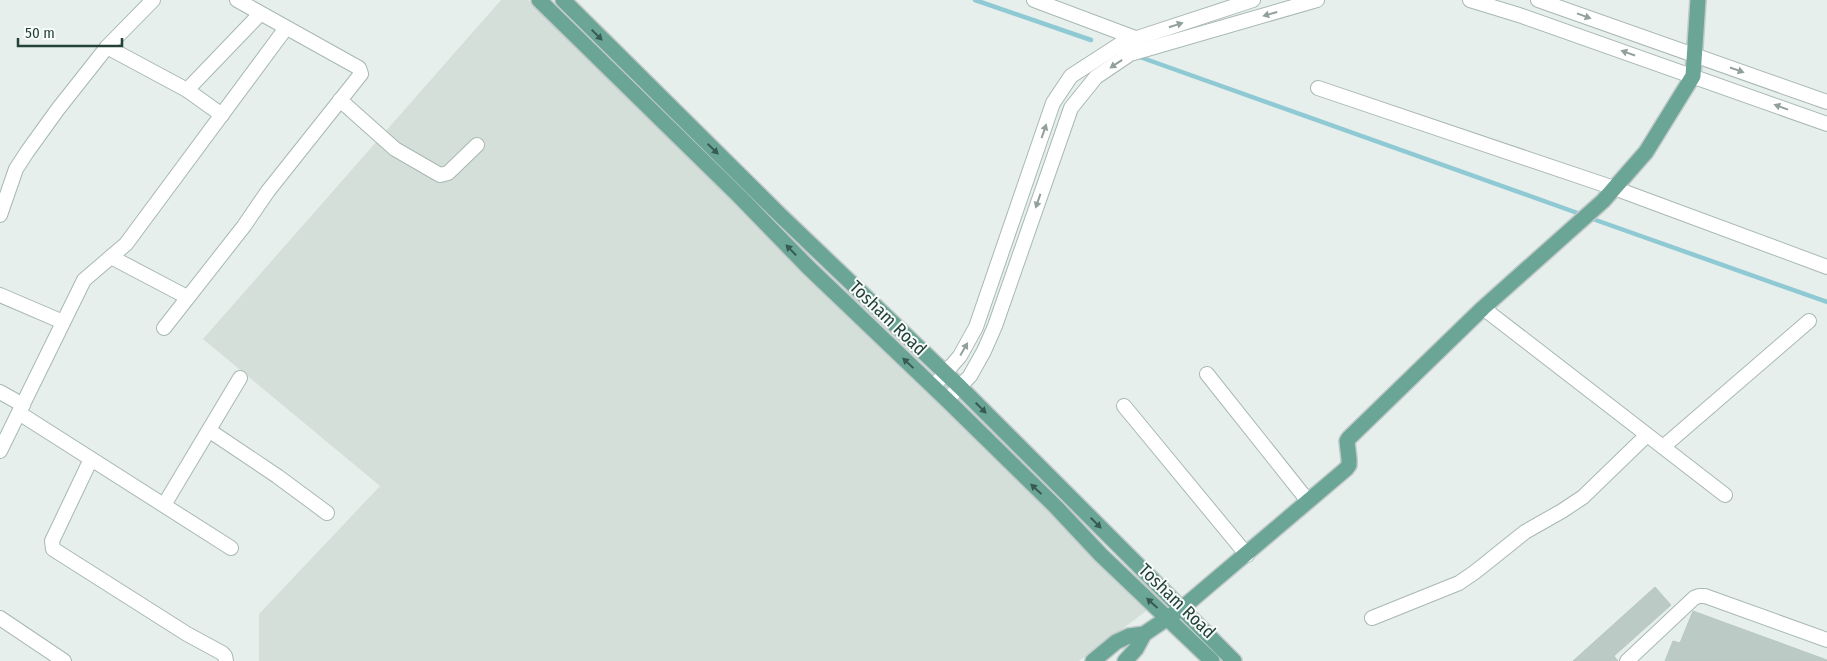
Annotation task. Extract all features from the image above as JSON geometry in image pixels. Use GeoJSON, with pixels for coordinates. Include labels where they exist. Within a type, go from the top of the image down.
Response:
{"type":"FeatureCollection","features":[{"type":"Feature","properties":{"kind":"main road","name":"Tosham Road"},"geometry":{"type":"LineString","coordinates":[[539,0],[740,197],[808,267],[933,386],[1101,555],[1212,661]]}},
{"type":"Feature","properties":{"kind":"main road","name":"Tosham Road"},"geometry":{"type":"LineString","coordinates":[[563,0],[667,104],[960,387],[1234,661]]}},
{"type":"Feature","properties":{"kind":"main road"},"geometry":{"type":"LineString","coordinates":[[1093,661],[1116,642],[1129,636],[1144,634],[1168,618],[1247,555],[1346,469],[1349,465],[1347,441],[1349,438],[1483,308],[1591,212],[1614,188],[1646,152],[1693,76],[1698,0]]}},
{"type":"Feature","properties":{"kind":"main road"},"geometry":{"type":"LineString","coordinates":[[1126,661],[1136,649],[1144,634]]}},
{"type":"Feature","properties":{"kind":"street"},"geometry":{"type":"LineString","coordinates":[[0,215],[16,169],[58,109],[107,47],[154,0]]}},
{"type":"Feature","properties":{"kind":"street"},"geometry":{"type":"LineString","coordinates":[[164,328],[244,226],[268,191],[361,74],[359,68],[237,0]]}},
{"type":"Feature","properties":{"kind":"street"},"geometry":{"type":"LineString","coordinates":[[1034,0],[1060,5],[1157,46]]}},
{"type":"Feature","properties":{"kind":"street"},"geometry":{"type":"LineString","coordinates":[[933,386],[960,356],[976,327],[1053,103],[1071,76],[1122,43],[1253,0]]}},
{"type":"Feature","properties":{"kind":"street"},"geometry":{"type":"LineString","coordinates":[[947,400],[970,376],[984,351],[1071,108],[1096,77],[1130,54],[1317,0]]}},
{"type":"Feature","properties":{"kind":"street"},"geometry":{"type":"LineString","coordinates":[[1470,0],[1520,15],[1827,124]]}},
{"type":"Feature","properties":{"kind":"street"},"geometry":{"type":"LineString","coordinates":[[1538,0],[1827,102]]}},
{"type":"Feature","properties":{"kind":"street"},"geometry":{"type":"LineString","coordinates":[[187,90],[260,14]]}},
{"type":"Feature","properties":{"kind":"street"},"geometry":{"type":"LineString","coordinates":[[0,451],[84,280],[126,244],[286,28]]}},
{"type":"Feature","properties":{"kind":"street"},"geometry":{"type":"LineString","coordinates":[[107,47],[187,90],[222,115]]}},
{"type":"Feature","properties":{"kind":"street"},"geometry":{"type":"LineString","coordinates":[[1318,88],[1614,188],[1827,267]]}},
{"type":"Feature","properties":{"kind":"street"},"geometry":{"type":"LineString","coordinates":[[340,100],[395,148],[440,175],[448,174],[476,145]]}},
{"type":"Feature","properties":{"kind":"street"},"geometry":{"type":"LineString","coordinates":[[111,257],[187,297]]}},
{"type":"Feature","properties":{"kind":"street"},"geometry":{"type":"LineString","coordinates":[[0,294],[63,322]]}},
{"type":"Feature","properties":{"kind":"street"},"geometry":{"type":"LineString","coordinates":[[1483,308],[1725,495]]}},
{"type":"Feature","properties":{"kind":"street"},"geometry":{"type":"LineString","coordinates":[[1664,447],[1809,321]]}},
{"type":"Feature","properties":{"kind":"street"},"geometry":{"type":"LineString","coordinates":[[1207,374],[1308,501]]}},
{"type":"Feature","properties":{"kind":"street"},"geometry":{"type":"LineString","coordinates":[[164,505],[240,378]]}},
{"type":"Feature","properties":{"kind":"street"},"geometry":{"type":"LineString","coordinates":[[0,392],[91,459],[231,548]]}},
{"type":"Feature","properties":{"kind":"street"},"geometry":{"type":"LineString","coordinates":[[1124,406],[1247,555]]}},
{"type":"Feature","properties":{"kind":"street"},"geometry":{"type":"LineString","coordinates":[[210,431],[277,476],[326,513]]}},
{"type":"Feature","properties":{"kind":"street"},"geometry":{"type":"LineString","coordinates":[[1372,618],[1459,583],[1525,532],[1583,497],[1647,435]]}},
{"type":"Feature","properties":{"kind":"street"},"geometry":{"type":"LineString","coordinates":[[91,459],[52,541],[53,549],[187,634],[222,653],[226,661]]}},
{"type":"Feature","properties":{"kind":"street"},"geometry":{"type":"LineString","coordinates":[[1627,661],[1694,598],[1699,596],[1705,596],[1827,640]]}},
{"type":"Feature","properties":{"kind":"street"},"geometry":{"type":"LineString","coordinates":[[4,623],[64,661]]}},
{"type":"Feature","properties":{"kind":"street"},"geometry":{"type":"LineString","coordinates":[[1116,642],[1126,661]]}},
{"type":"Feature","properties":{"kind":"shaded area"},"geometry":{"type":"Polygon","coordinates":[[[501,0],[528,0],[1039,499],[1149,609],[1079,661],[259,661],[259,614],[380,486],[203,339],[501,0]]]}},
{"type":"Feature","properties":{"kind":"building"},"geometry":{"type":"Polygon","coordinates":[[[1655,587],[1671,605],[1614,656],[1618,661],[1573,661],[1655,587]]]}},
{"type":"Feature","properties":{"kind":"building"},"geometry":{"type":"Polygon","coordinates":[[[1693,611],[1827,661],[1665,661],[1673,641],[1680,643],[1693,611]]]}},
{"type":"Feature","properties":{"kind":"waterway"},"geometry":{"type":"LineString","coordinates":[[975,0],[1091,40]]}},
{"type":"Feature","properties":{"kind":"waterway"},"geometry":{"type":"LineString","coordinates":[[1137,56],[1583,215]]}},
{"type":"Feature","properties":{"kind":"waterway"},"geometry":{"type":"LineString","coordinates":[[1590,218],[1827,302]]}}]}
